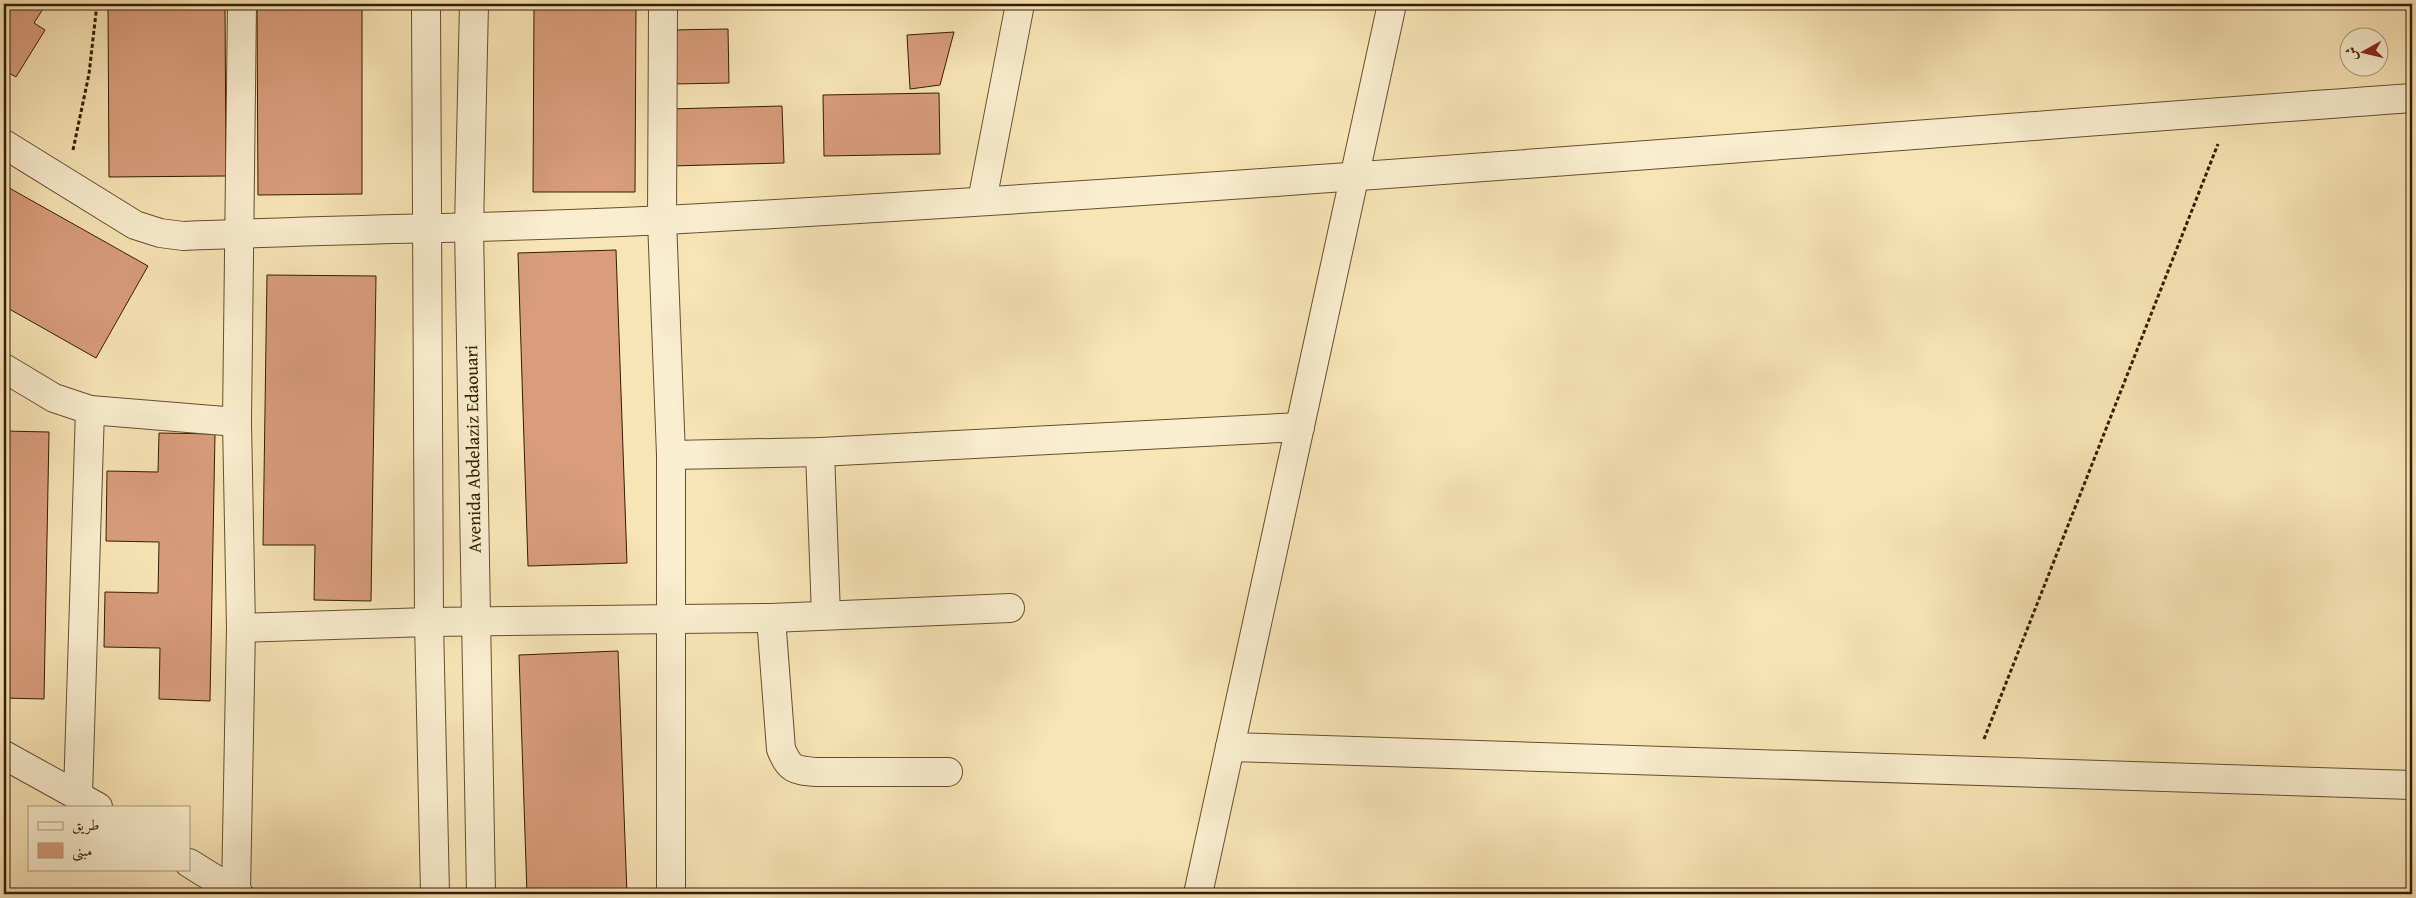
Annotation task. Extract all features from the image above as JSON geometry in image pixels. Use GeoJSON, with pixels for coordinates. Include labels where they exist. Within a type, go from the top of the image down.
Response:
{"type":"FeatureCollection","features":[{"type":"Feature","properties":{"kind":"street"},"geometry":{"type":"LineString","coordinates":[[237,893],[241,628],[236,422],[241,233],[242,4]]}},
{"type":"Feature","properties":{"kind":"street"},"geometry":{"type":"LineString","coordinates":[[426,4],[425,228],[434,894]]}},
{"type":"Feature","properties":{"kind":"street","name":"Avenida Abdelaziz Edaouari"},"geometry":{"type":"LineString","coordinates":[[474,4],[469,228],[481,894]]}},
{"type":"Feature","properties":{"kind":"street"},"geometry":{"type":"LineString","coordinates":[[663,4],[662,220],[671,455],[671,894]]}},
{"type":"Feature","properties":{"kind":"street"},"geometry":{"type":"LineString","coordinates":[[982,201],[1020,4]]}},
{"type":"Feature","properties":{"kind":"street"},"geometry":{"type":"LineString","coordinates":[[1198,894],[1392,4]]}},
{"type":"Feature","properties":{"kind":"street"},"geometry":{"type":"LineString","coordinates":[[4,144],[135,225],[160,233],[183,236],[469,228],[662,220],[982,201],[1354,177],[2412,98]]}},
{"type":"Feature","properties":{"kind":"street"},"geometry":{"type":"LineString","coordinates":[[4,368],[54,398],[90,410],[236,422]]}},
{"type":"Feature","properties":{"kind":"street"},"geometry":{"type":"LineString","coordinates":[[4,755],[88,800],[90,410]]}},
{"type":"Feature","properties":{"kind":"street"},"geometry":{"type":"LineString","coordinates":[[671,455],[820,452],[1300,427]]}},
{"type":"Feature","properties":{"kind":"street"},"geometry":{"type":"LineString","coordinates":[[820,452],[826,615]]}},
{"type":"Feature","properties":{"kind":"street"},"geometry":{"type":"LineString","coordinates":[[241,628],[476,621],[771,618],[1010,608]]}},
{"type":"Feature","properties":{"kind":"street"},"geometry":{"type":"LineString","coordinates":[[771,618],[781,749],[787,763],[796,770],[816,772],[948,772]]}},
{"type":"Feature","properties":{"kind":"street"},"geometry":{"type":"LineString","coordinates":[[1230,747],[2412,785]]}},
{"type":"Feature","properties":{"kind":"street"},"geometry":{"type":"LineString","coordinates":[[190,864],[237,893]]}},
{"type":"Feature","properties":{"kind":"path"},"geometry":{"type":"LineString","coordinates":[[66,182],[89,74],[97,4]]}},
{"type":"Feature","properties":{"kind":"path"},"geometry":{"type":"LineString","coordinates":[[1971,770],[2231,111]]}},
{"type":"Feature","properties":{"kind":"building"},"geometry":{"type":"Polygon","coordinates":[[[4,4],[46,4],[34,23],[45,30],[16,77],[4,70],[4,4]]]}},
{"type":"Feature","properties":{"kind":"building"},"geometry":{"type":"Polygon","coordinates":[[[108,4],[225,4],[226,176],[109,177],[108,4]]]}},
{"type":"Feature","properties":{"kind":"building"},"geometry":{"type":"Polygon","coordinates":[[[257,4],[362,4],[362,194],[258,195],[257,4]]]}},
{"type":"Feature","properties":{"kind":"building"},"geometry":{"type":"Polygon","coordinates":[[[534,4],[636,4],[635,192],[533,192],[534,4]]]}},
{"type":"Feature","properties":{"kind":"building"},"geometry":{"type":"Polygon","coordinates":[[[728,29],[729,83],[672,84],[671,30],[728,29]]]}},
{"type":"Feature","properties":{"kind":"building"},"geometry":{"type":"Polygon","coordinates":[[[954,32],[940,85],[910,89],[907,35],[954,32]]]}},
{"type":"Feature","properties":{"kind":"building"},"geometry":{"type":"Polygon","coordinates":[[[939,93],[940,154],[824,156],[823,95],[939,93]]]}},
{"type":"Feature","properties":{"kind":"building"},"geometry":{"type":"Polygon","coordinates":[[[782,106],[784,163],[671,166],[669,109],[782,106]]]}},
{"type":"Feature","properties":{"kind":"building"},"geometry":{"type":"Polygon","coordinates":[[[4,185],[148,266],[96,358],[4,306],[4,185]]]}},
{"type":"Feature","properties":{"kind":"building"},"geometry":{"type":"Polygon","coordinates":[[[616,250],[627,563],[528,566],[518,253],[616,250]]]}},
{"type":"Feature","properties":{"kind":"building"},"geometry":{"type":"Polygon","coordinates":[[[267,275],[376,276],[371,601],[314,600],[315,545],[263,545],[267,275]]]}},
{"type":"Feature","properties":{"kind":"building"},"geometry":{"type":"Polygon","coordinates":[[[4,431],[49,432],[44,699],[4,698],[4,431]]]}},
{"type":"Feature","properties":{"kind":"building"},"geometry":{"type":"Polygon","coordinates":[[[159,433],[215,434],[210,701],[159,699],[160,648],[104,647],[105,592],[158,593],[159,542],[106,541],[107,471],[158,472],[159,433]]]}},
{"type":"Feature","properties":{"kind":"building"},"geometry":{"type":"Polygon","coordinates":[[[618,651],[627,894],[527,894],[519,655],[618,651]]]}}]}
